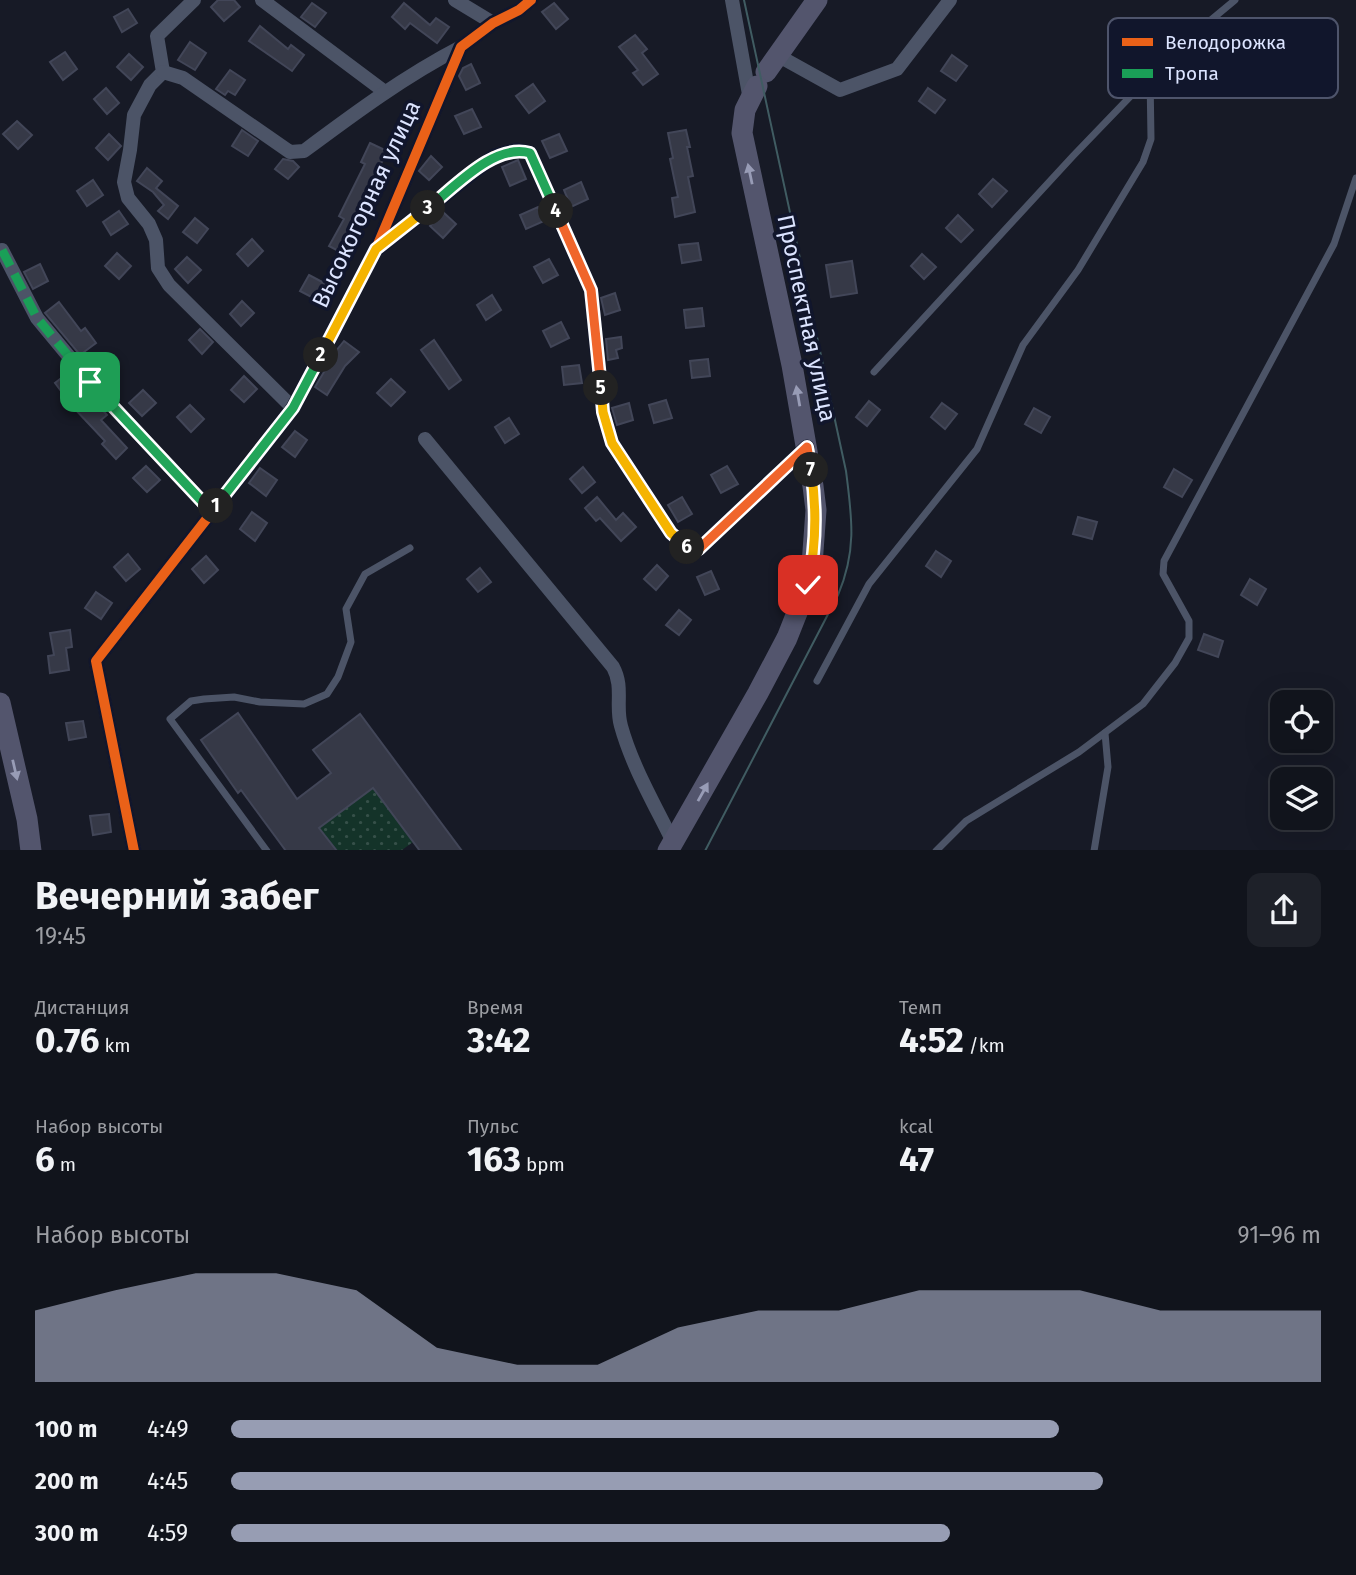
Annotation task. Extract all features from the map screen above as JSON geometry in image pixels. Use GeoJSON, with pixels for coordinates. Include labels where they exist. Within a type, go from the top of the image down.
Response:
{"type":"FeatureCollection","features":[{"type":"Feature","properties":{"kind":"main road"},"geometry":{"type":"LineString","coordinates":[[763,78],[817,0]]}},
{"type":"Feature","properties":{"kind":"main road","name":"Проспектная улица"},"geometry":{"type":"LineString","coordinates":[[671,846],[787,638],[808,585],[812,565],[816,510],[807,447],[742,134],[745,110],[763,78]]}},
{"type":"Feature","properties":{"kind":"main road"},"geometry":{"type":"LineString","coordinates":[[0,703],[27,819],[31,850]]}},
{"type":"Feature","properties":{"kind":"street"},"geometry":{"type":"LineString","coordinates":[[163,72],[157,36],[194,0]]}},
{"type":"Feature","properties":{"kind":"street"},"geometry":{"type":"LineString","coordinates":[[262,0],[385,92]]}},
{"type":"Feature","properties":{"kind":"street"},"geometry":{"type":"LineString","coordinates":[[455,0],[493,23]]}},
{"type":"Feature","properties":{"kind":"street"},"geometry":{"type":"LineString","coordinates":[[163,72],[183,78],[290,152],[304,151],[385,92],[461,47],[531,0]]}},
{"type":"Feature","properties":{"kind":"street"},"geometry":{"type":"LineString","coordinates":[[732,0],[763,78],[840,89],[897,69],[950,0]]}},
{"type":"Feature","properties":{"kind":"street","name":"Высокогорная улица"},"geometry":{"type":"LineString","coordinates":[[134,850],[96,661],[293,408],[376,249],[461,47]]}},
{"type":"Feature","properties":{"kind":"street"},"geometry":{"type":"LineString","coordinates":[[163,72],[150,85],[134,115],[124,182],[128,198],[149,224],[156,240],[158,268],[169,285],[293,408]]}},
{"type":"Feature","properties":{"kind":"street"},"geometry":{"type":"LineString","coordinates":[[376,249],[494,156],[517,150],[530,153],[591,290],[603,412],[612,443],[671,533],[687,548],[699,549],[807,447]]}},
{"type":"Feature","properties":{"kind":"street"},"geometry":{"type":"LineString","coordinates":[[2,250],[37,318],[90,382],[212,512]]}},
{"type":"Feature","properties":{"kind":"street"},"geometry":{"type":"LineString","coordinates":[[425,439],[613,667],[620,679],[618,718],[624,737],[671,846]]}},
{"type":"Feature","properties":{"kind":"lane"},"geometry":{"type":"LineString","coordinates":[[1213,18],[1235,0]]}},
{"type":"Feature","properties":{"kind":"lane"},"geometry":{"type":"LineString","coordinates":[[874,372],[1129,98]]}},
{"type":"Feature","properties":{"kind":"lane"},"geometry":{"type":"LineString","coordinates":[[817,681],[869,584],[977,449],[1023,345],[1078,270],[1143,162],[1151,139],[1150,98]]}},
{"type":"Feature","properties":{"kind":"lane"},"geometry":{"type":"LineString","coordinates":[[936,850],[966,821],[1079,752],[1143,704],[1175,663],[1189,638],[1189,621],[1163,574],[1164,561],[1334,244],[1356,178]]}},
{"type":"Feature","properties":{"kind":"lane"},"geometry":{"type":"LineString","coordinates":[[267,850],[170,719],[191,701],[234,697],[260,702],[304,704],[327,694],[338,677],[351,642],[345,609],[365,574],[410,548]]}},
{"type":"Feature","properties":{"kind":"lane"},"geometry":{"type":"LineString","coordinates":[[1094,850],[1108,766],[1105,733]]}},
{"type":"Feature","properties":{"kind":"green space"},"geometry":{"type":"Polygon","coordinates":[[[373,788],[413,842],[402,850],[337,850],[319,828],[373,788]]]}},
{"type":"Feature","properties":{"kind":"building"},"geometry":{"type":"Polygon","coordinates":[[[218,0],[234,0],[240,7],[224,21],[211,7],[218,0]]]}},
{"type":"Feature","properties":{"kind":"building"},"geometry":{"type":"Polygon","coordinates":[[[312,3],[326,13],[315,27],[301,17],[312,3]]]}},
{"type":"Feature","properties":{"kind":"building"},"geometry":{"type":"Polygon","coordinates":[[[404,3],[430,25],[436,18],[449,27],[437,43],[410,23],[405,29],[392,17],[404,3]]]}},
{"type":"Feature","properties":{"kind":"building"},"geometry":{"type":"Polygon","coordinates":[[[554,3],[568,19],[556,29],[542,12],[554,3]]]}},
{"type":"Feature","properties":{"kind":"building"},"geometry":{"type":"Polygon","coordinates":[[[128,9],[137,23],[122,32],[114,17],[128,9]]]}},
{"type":"Feature","properties":{"kind":"building"},"geometry":{"type":"Polygon","coordinates":[[[260,26],[288,49],[291,45],[304,55],[292,71],[249,41],[260,26]]]}},
{"type":"Feature","properties":{"kind":"building"},"geometry":{"type":"Polygon","coordinates":[[[635,35],[647,49],[642,53],[658,74],[643,85],[633,73],[638,70],[619,47],[635,35]]]}},
{"type":"Feature","properties":{"kind":"building"},"geometry":{"type":"Polygon","coordinates":[[[190,42],[206,53],[195,70],[178,60],[190,42]]]}},
{"type":"Feature","properties":{"kind":"building"},"geometry":{"type":"Polygon","coordinates":[[[65,52],[77,69],[63,80],[50,62],[65,52]]]}},
{"type":"Feature","properties":{"kind":"building"},"geometry":{"type":"Polygon","coordinates":[[[129,54],[143,67],[131,80],[117,67],[129,54]]]}},
{"type":"Feature","properties":{"kind":"building"},"geometry":{"type":"Polygon","coordinates":[[[952,55],[967,66],[956,81],[941,71],[952,55]]]}},
{"type":"Feature","properties":{"kind":"building"},"geometry":{"type":"Polygon","coordinates":[[[471,64],[480,83],[466,90],[459,76],[463,68],[471,64]]]}},
{"type":"Feature","properties":{"kind":"building"},"geometry":{"type":"Polygon","coordinates":[[[230,70],[245,80],[235,95],[228,91],[225,95],[216,89],[230,70]]]}},
{"type":"Feature","properties":{"kind":"building"},"geometry":{"type":"Polygon","coordinates":[[[533,84],[545,101],[529,113],[516,96],[533,84]]]}},
{"type":"Feature","properties":{"kind":"building"},"geometry":{"type":"Polygon","coordinates":[[[106,88],[119,103],[107,114],[94,99],[106,88]]]}},
{"type":"Feature","properties":{"kind":"building"},"geometry":{"type":"Polygon","coordinates":[[[928,88],[945,100],[935,113],[919,101],[928,88]]]}},
{"type":"Feature","properties":{"kind":"building"},"geometry":{"type":"Polygon","coordinates":[[[472,109],[481,127],[464,134],[455,116],[472,109]]]}},
{"type":"Feature","properties":{"kind":"building"},"geometry":{"type":"Polygon","coordinates":[[[17,121],[32,135],[18,149],[3,134],[17,121]]]}},
{"type":"Feature","properties":{"kind":"building"},"geometry":{"type":"Polygon","coordinates":[[[242,130],[258,141],[248,156],[232,146],[242,130]]]}},
{"type":"Feature","properties":{"kind":"building"},"geometry":{"type":"Polygon","coordinates":[[[686,130],[693,176],[688,177],[695,212],[675,217],[672,198],[678,197],[668,133],[686,130]]]}},
{"type":"Feature","properties":{"kind":"building"},"geometry":{"type":"Polygon","coordinates":[[[109,134],[121,146],[108,160],[96,148],[109,134]]]}},
{"type":"Feature","properties":{"kind":"building"},"geometry":{"type":"Polygon","coordinates":[[[559,134],[567,151],[550,158],[542,141],[559,134]]]}},
{"type":"Feature","properties":{"kind":"building"},"geometry":{"type":"Polygon","coordinates":[[[370,143],[387,151],[373,181],[377,183],[344,254],[329,246],[344,219],[339,216],[365,164],[361,162],[370,143]]]}},
{"type":"Feature","properties":{"kind":"building"},"geometry":{"type":"Polygon","coordinates":[[[431,156],[442,167],[429,180],[419,171],[431,156]]]}},
{"type":"Feature","properties":{"kind":"building"},"geometry":{"type":"Polygon","coordinates":[[[283,159],[293,161],[299,167],[288,179],[275,169],[283,159]]]}},
{"type":"Feature","properties":{"kind":"building"},"geometry":{"type":"Polygon","coordinates":[[[518,160],[526,179],[510,186],[502,167],[518,160]]]}},
{"type":"Feature","properties":{"kind":"building"},"geometry":{"type":"Polygon","coordinates":[[[147,168],[162,181],[156,188],[178,206],[168,219],[158,211],[164,205],[153,192],[137,181],[147,168]]]}},
{"type":"Feature","properties":{"kind":"building"},"geometry":{"type":"Polygon","coordinates":[[[993,179],[1007,191],[992,207],[979,194],[993,179]]]}},
{"type":"Feature","properties":{"kind":"building"},"geometry":{"type":"Polygon","coordinates":[[[93,180],[103,195],[87,206],[77,191],[93,180]]]}},
{"type":"Feature","properties":{"kind":"building"},"geometry":{"type":"Polygon","coordinates":[[[581,182],[588,199],[571,207],[564,190],[581,182]]]}},
{"type":"Feature","properties":{"kind":"building"},"geometry":{"type":"Polygon","coordinates":[[[538,207],[544,221],[526,229],[520,215],[538,207]]]}},
{"type":"Feature","properties":{"kind":"building"},"geometry":{"type":"Polygon","coordinates":[[[119,211],[128,224],[111,235],[103,222],[119,211]]]}},
{"type":"Feature","properties":{"kind":"building"},"geometry":{"type":"Polygon","coordinates":[[[443,212],[456,224],[443,238],[430,226],[443,212]]]}},
{"type":"Feature","properties":{"kind":"building"},"geometry":{"type":"Polygon","coordinates":[[[958,215],[973,230],[961,242],[946,228],[958,215]]]}},
{"type":"Feature","properties":{"kind":"building"},"geometry":{"type":"Polygon","coordinates":[[[195,218],[208,229],[197,243],[183,232],[195,218]]]}},
{"type":"Feature","properties":{"kind":"building"},"geometry":{"type":"Polygon","coordinates":[[[252,239],[263,251],[248,266],[237,254],[252,239]]]}},
{"type":"Feature","properties":{"kind":"building"},"geometry":{"type":"Polygon","coordinates":[[[698,243],[701,260],[682,263],[679,245],[698,243]]]}},
{"type":"Feature","properties":{"kind":"building"},"geometry":{"type":"Polygon","coordinates":[[[117,253],[131,266],[119,279],[105,266],[117,253]]]}},
{"type":"Feature","properties":{"kind":"building"},"geometry":{"type":"Polygon","coordinates":[[[922,254],[936,267],[924,279],[911,266],[922,254]]]}},
{"type":"Feature","properties":{"kind":"building"},"geometry":{"type":"Polygon","coordinates":[[[187,257],[201,270],[188,283],[175,269],[187,257]]]}},
{"type":"Feature","properties":{"kind":"building"},"geometry":{"type":"Polygon","coordinates":[[[549,259],[558,275],[543,283],[534,267],[549,259]]]}},
{"type":"Feature","properties":{"kind":"building"},"geometry":{"type":"Polygon","coordinates":[[[852,261],[857,293],[831,297],[826,265],[852,261]]]}},
{"type":"Feature","properties":{"kind":"building"},"geometry":{"type":"Polygon","coordinates":[[[40,264],[48,281],[33,289],[24,272],[40,264]]]}},
{"type":"Feature","properties":{"kind":"building"},"geometry":{"type":"Polygon","coordinates":[[[309,275],[326,284],[317,300],[300,291],[309,275]]]}},
{"type":"Feature","properties":{"kind":"building"},"geometry":{"type":"Polygon","coordinates":[[[615,293],[620,310],[605,315],[601,298],[615,293]]]}},
{"type":"Feature","properties":{"kind":"building"},"geometry":{"type":"Polygon","coordinates":[[[492,295],[501,310],[486,320],[477,305],[492,295]]]}},
{"type":"Feature","properties":{"kind":"building"},"geometry":{"type":"Polygon","coordinates":[[[242,301],[254,313],[241,326],[230,314],[242,301]]]}},
{"type":"Feature","properties":{"kind":"building"},"geometry":{"type":"Polygon","coordinates":[[[59,302],[81,331],[85,328],[96,343],[80,355],[45,313],[59,302]]]}},
{"type":"Feature","properties":{"kind":"building"},"geometry":{"type":"Polygon","coordinates":[[[702,308],[704,326],[686,328],[684,310],[702,308]]]}},
{"type":"Feature","properties":{"kind":"building"},"geometry":{"type":"Polygon","coordinates":[[[561,322],[569,338],[551,347],[543,331],[561,322]]]}},
{"type":"Feature","properties":{"kind":"building"},"geometry":{"type":"Polygon","coordinates":[[[200,329],[213,342],[202,354],[189,340],[200,329]]]}},
{"type":"Feature","properties":{"kind":"building"},"geometry":{"type":"Polygon","coordinates":[[[621,337],[622,348],[616,350],[618,358],[608,360],[606,339],[621,337]]]}},
{"type":"Feature","properties":{"kind":"building"},"geometry":{"type":"Polygon","coordinates":[[[434,340],[461,380],[449,389],[421,350],[434,340]]]}},
{"type":"Feature","properties":{"kind":"building"},"geometry":{"type":"Polygon","coordinates":[[[344,341],[359,352],[345,366],[327,395],[315,387],[332,356],[344,341]]]}},
{"type":"Feature","properties":{"kind":"building"},"geometry":{"type":"Polygon","coordinates":[[[708,359],[710,376],[692,378],[690,361],[708,359]]]}},
{"type":"Feature","properties":{"kind":"building"},"geometry":{"type":"Polygon","coordinates":[[[579,365],[582,383],[564,385],[562,367],[579,365]]]}},
{"type":"Feature","properties":{"kind":"building"},"geometry":{"type":"Polygon","coordinates":[[[69,372],[107,415],[101,420],[127,448],[116,459],[102,444],[105,441],[55,383],[69,372]]]}},
{"type":"Feature","properties":{"kind":"building"},"geometry":{"type":"Polygon","coordinates":[[[244,376],[257,389],[244,402],[231,390],[244,376]]]}},
{"type":"Feature","properties":{"kind":"building"},"geometry":{"type":"Polygon","coordinates":[[[391,379],[405,392],[391,406],[377,393],[391,379]]]}},
{"type":"Feature","properties":{"kind":"building"},"geometry":{"type":"Polygon","coordinates":[[[143,390],[156,403],[142,416],[129,403],[143,390]]]}},
{"type":"Feature","properties":{"kind":"building"},"geometry":{"type":"Polygon","coordinates":[[[666,400],[672,418],[654,423],[649,405],[666,400]]]}},
{"type":"Feature","properties":{"kind":"building"},"geometry":{"type":"Polygon","coordinates":[[[869,401],[880,410],[867,426],[856,417],[869,401]]]}},
{"type":"Feature","properties":{"kind":"building"},"geometry":{"type":"Polygon","coordinates":[[[629,403],[633,420],[617,425],[612,408],[629,403]]]}},
{"type":"Feature","properties":{"kind":"building"},"geometry":{"type":"Polygon","coordinates":[[[942,403],[957,414],[945,429],[931,417],[942,403]]]}},
{"type":"Feature","properties":{"kind":"building"},"geometry":{"type":"Polygon","coordinates":[[[190,405],[204,419],[191,432],[177,417],[190,405]]]}},
{"type":"Feature","properties":{"kind":"building"},"geometry":{"type":"Polygon","coordinates":[[[1034,408],[1050,417],[1041,433],[1025,424],[1034,408]]]}},
{"type":"Feature","properties":{"kind":"building"},"geometry":{"type":"Polygon","coordinates":[[[509,418],[519,434],[505,443],[495,427],[509,418]]]}},
{"type":"Feature","properties":{"kind":"building"},"geometry":{"type":"Polygon","coordinates":[[[295,431],[307,440],[295,457],[282,447],[295,431]]]}},
{"type":"Feature","properties":{"kind":"building"},"geometry":{"type":"Polygon","coordinates":[[[146,466],[160,480],[147,492],[133,478],[146,466]]]}},
{"type":"Feature","properties":{"kind":"building"},"geometry":{"type":"Polygon","coordinates":[[[727,466],[738,484],[721,493],[711,475],[727,466]]]}},
{"type":"Feature","properties":{"kind":"building"},"geometry":{"type":"Polygon","coordinates":[[[583,467],[595,482],[582,493],[570,479],[583,467]]]}},
{"type":"Feature","properties":{"kind":"building"},"geometry":{"type":"Polygon","coordinates":[[[260,468],[277,480],[266,496],[249,483],[260,468]]]}},
{"type":"Feature","properties":{"kind":"building"},"geometry":{"type":"Polygon","coordinates":[[[1174,469],[1192,480],[1182,497],[1164,487],[1174,469]]]}},
{"type":"Feature","properties":{"kind":"building"},"geometry":{"type":"Polygon","coordinates":[[[597,497],[616,520],[623,513],[636,527],[621,541],[600,518],[596,521],[585,508],[597,497]]]}},
{"type":"Feature","properties":{"kind":"building"},"geometry":{"type":"Polygon","coordinates":[[[682,497],[692,514],[678,522],[668,505],[682,497]]]}},
{"type":"Feature","properties":{"kind":"building"},"geometry":{"type":"Polygon","coordinates":[[[252,512],[267,523],[255,541],[240,529],[252,512]]]}},
{"type":"Feature","properties":{"kind":"building"},"geometry":{"type":"Polygon","coordinates":[[[1078,517],[1097,522],[1092,539],[1073,534],[1078,517]]]}},
{"type":"Feature","properties":{"kind":"building"},"geometry":{"type":"Polygon","coordinates":[[[936,551],[951,561],[941,577],[926,566],[936,551]]]}},
{"type":"Feature","properties":{"kind":"building"},"geometry":{"type":"Polygon","coordinates":[[[128,554],[140,569],[126,581],[114,567],[128,554]]]}},
{"type":"Feature","properties":{"kind":"building"},"geometry":{"type":"Polygon","coordinates":[[[206,556],[218,570],[204,583],[192,569],[206,556]]]}},
{"type":"Feature","properties":{"kind":"building"},"geometry":{"type":"Polygon","coordinates":[[[657,565],[668,576],[656,590],[644,579],[657,565]]]}},
{"type":"Feature","properties":{"kind":"building"},"geometry":{"type":"Polygon","coordinates":[[[480,568],[491,582],[478,592],[467,579],[480,568]]]}},
{"type":"Feature","properties":{"kind":"building"},"geometry":{"type":"Polygon","coordinates":[[[711,571],[719,589],[705,595],[697,577],[711,571]]]}},
{"type":"Feature","properties":{"kind":"building"},"geometry":{"type":"Polygon","coordinates":[[[1250,579],[1266,589],[1257,605],[1241,595],[1250,579]]]}},
{"type":"Feature","properties":{"kind":"building"},"geometry":{"type":"Polygon","coordinates":[[[96,592],[112,603],[101,619],[85,608],[96,592]]]}},
{"type":"Feature","properties":{"kind":"building"},"geometry":{"type":"Polygon","coordinates":[[[679,610],[691,620],[679,635],[666,625],[679,610]]]}},
{"type":"Feature","properties":{"kind":"building"},"geometry":{"type":"Polygon","coordinates":[[[70,630],[72,647],[66,648],[69,670],[50,673],[48,656],[54,655],[50,633],[70,630]]]}},
{"type":"Feature","properties":{"kind":"building"},"geometry":{"type":"Polygon","coordinates":[[[1204,634],[1223,641],[1218,657],[1198,650],[1204,634]]]}},
{"type":"Feature","properties":{"kind":"building"},"geometry":{"type":"Polygon","coordinates":[[[238,713],[297,799],[331,773],[313,750],[360,714],[461,850],[419,850],[373,788],[319,828],[336,850],[285,850],[241,790],[238,793],[201,740],[238,713]]]}},
{"type":"Feature","properties":{"kind":"building"},"geometry":{"type":"Polygon","coordinates":[[[83,721],[86,737],[69,740],[66,723],[83,721]]]}},
{"type":"Feature","properties":{"kind":"building"},"geometry":{"type":"Polygon","coordinates":[[[109,814],[111,832],[93,835],[90,816],[109,814]]]}},
{"type":"Feature","properties":{"kind":"tram line"},"geometry":{"type":"LineString","coordinates":[[706,850],[838,595],[848,563],[851,534],[846,471],[744,0]]}},
{"type":"Feature","properties":{"kind":"marked path"},"geometry":{"type":"LineString","coordinates":[[2,250],[37,318],[90,382],[212,512]]}},
{"type":"Feature","properties":{"kind":"cycle path"},"geometry":{"type":"LineString","coordinates":[[134,850],[96,661],[293,408],[376,249],[461,47],[531,0]]}},
{"type":"Feature","properties":{"kind":"cycle path"},"geometry":{"type":"LineString","coordinates":[[378,248],[494,156],[517,150],[530,153],[591,290],[603,412],[612,443],[671,533],[687,548],[699,549],[807,447]]}},
{"type":"Feature","properties":{"kind":"route"},"geometry":{"type":"LineString","coordinates":[[90,382],[212,512],[293,408],[376,249],[494,156],[517,150],[530,153],[591,290],[603,412],[612,443],[671,533],[687,548],[699,549],[807,447],[816,510],[808,585]]}}]}
